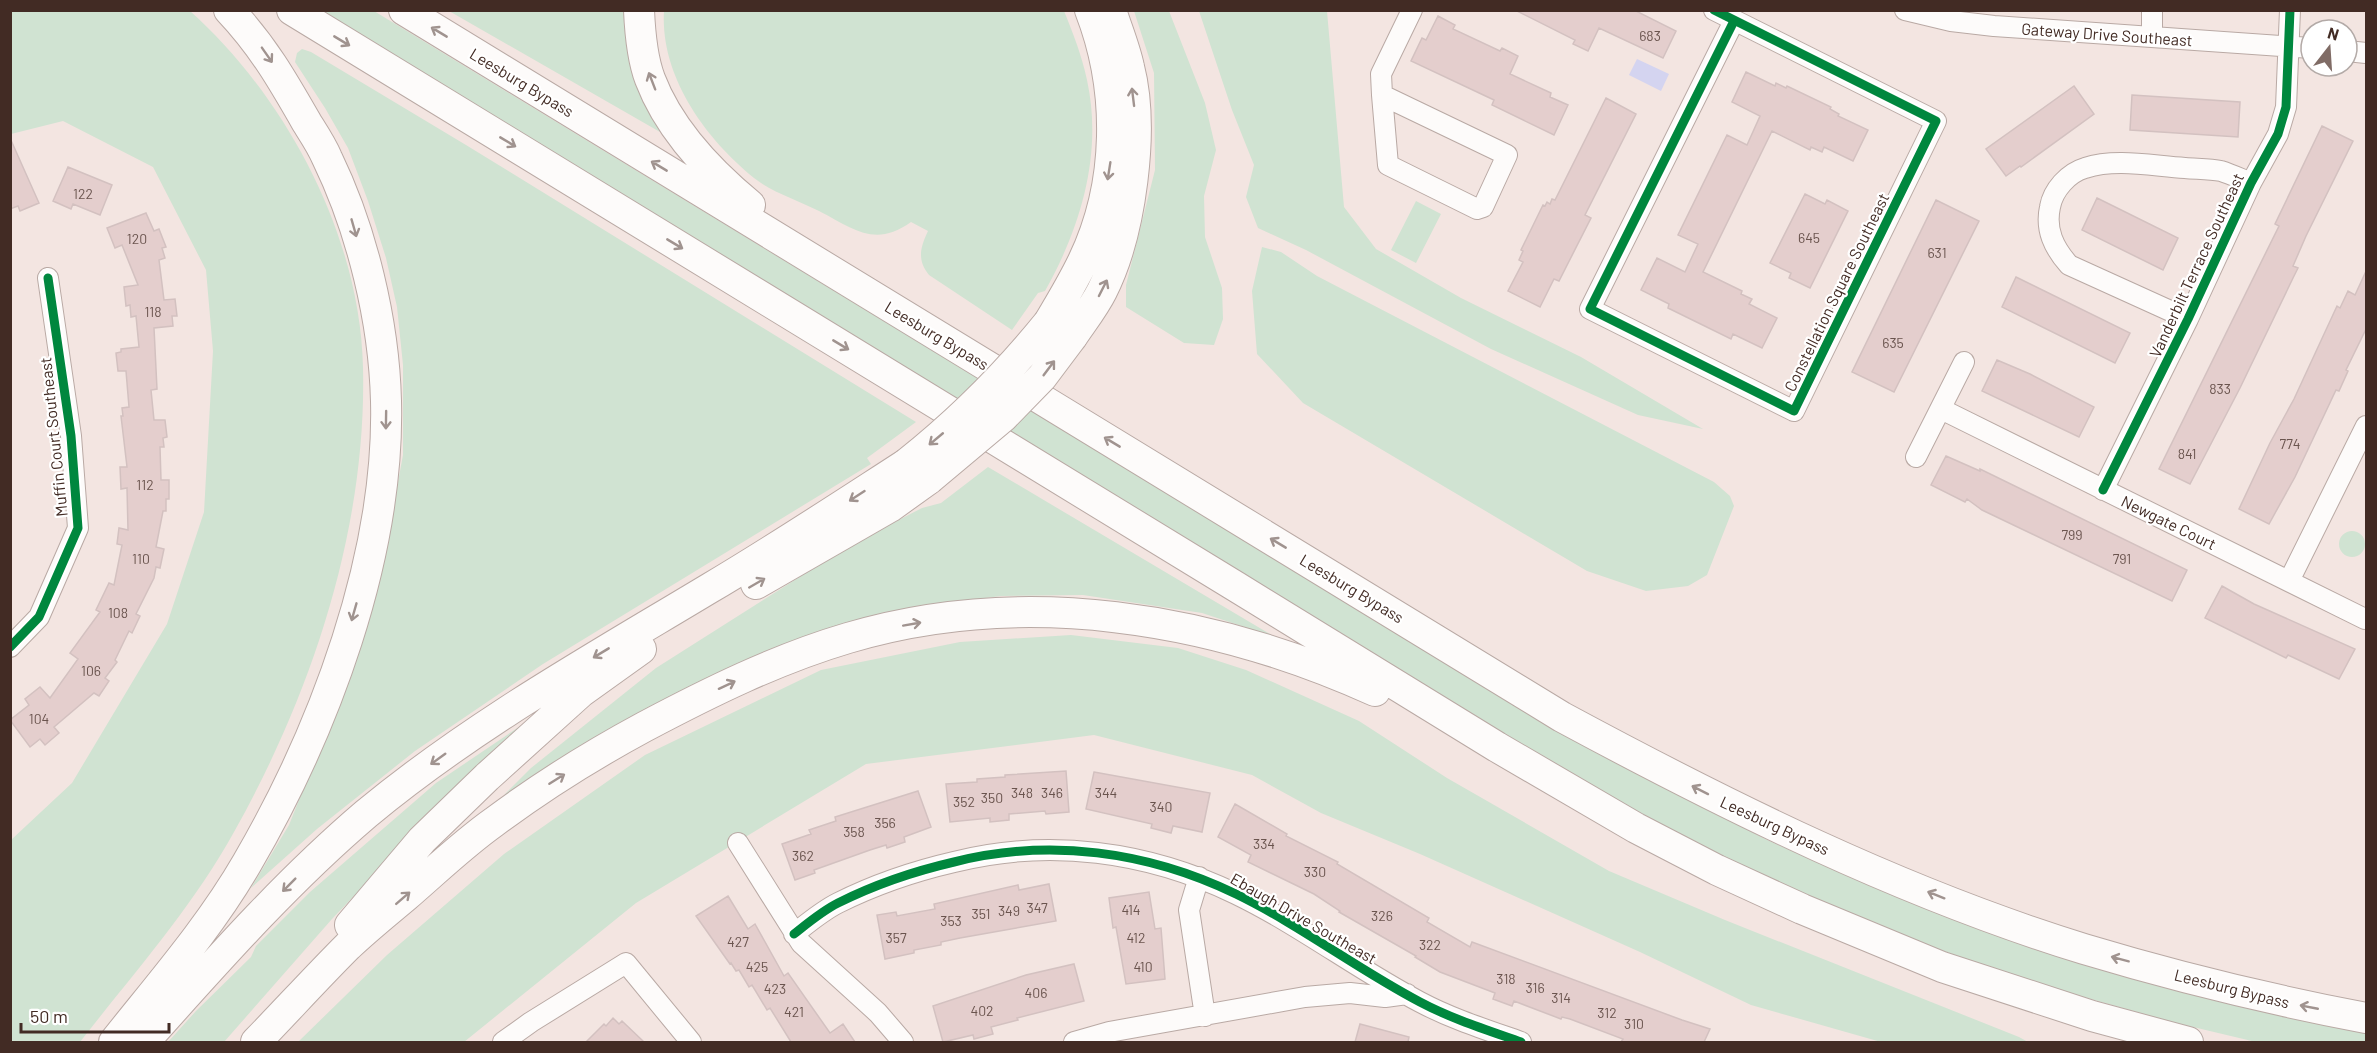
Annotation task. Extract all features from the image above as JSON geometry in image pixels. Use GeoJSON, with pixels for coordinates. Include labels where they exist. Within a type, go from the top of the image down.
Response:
{"type":"FeatureCollection","features":[{"type":"Feature","properties":{"kind":"highway"},"geometry":{"type":"LineString","coordinates":[[114,1042],[208,923],[246,865],[280,805],[313,734],[341,658],[364,579],[382,488],[386,402],[383,354],[373,297],[346,201],[327,156],[287,84],[262,48],[229,10]]}},
{"type":"Feature","properties":{"kind":"highway"},"geometry":{"type":"LineString","coordinates":[[292,10],[1497,747],[1646,834],[1717,870],[1867,937],[1963,974],[2092,1016],[2188,1042]]}},
{"type":"Feature","properties":{"kind":"highway","name":"Leesburg Bypass"},"geometry":{"type":"LineString","coordinates":[[404,10],[1562,717],[1664,772],[1755,818],[1883,874],[2084,948],[2282,1001],[2367,1018]]}},
{"type":"Feature","properties":{"kind":"highway"},"geometry":{"type":"LineString","coordinates":[[639,10],[650,78],[670,116],[690,145],[713,171],[787,235],[906,317]]}},
{"type":"Feature","properties":{"kind":"highway"},"geometry":{"type":"LineString","coordinates":[[1061,329],[1096,229],[1105,196],[1110,163],[1111,95],[1106,62],[1090,10]]}},
{"type":"Feature","properties":{"kind":"highway"},"geometry":{"type":"LineString","coordinates":[[255,1042],[422,840],[487,777],[581,692],[644,648],[890,507],[939,437],[1026,351],[1061,329],[1102,292],[1127,223],[1135,152],[1135,109],[1130,69],[1112,10]]}},
{"type":"Feature","properties":{"kind":"highway"},"geometry":{"type":"LineString","coordinates":[[144,1042],[244,931],[311,864],[366,814],[421,771],[524,699],[790,540],[917,471]]}},
{"type":"Feature","properties":{"kind":"highway"},"geometry":{"type":"LineString","coordinates":[[255,1042],[349,945],[492,823],[544,787],[644,727],[759,670],[816,649],[886,628],[956,617],[1006,613],[1067,613],[1139,619],[1199,630],[1345,678],[1497,747]]}},
{"type":"Feature","properties":{"kind":"street"},"geometry":{"type":"LineString","coordinates":[[1383,95],[1507,155],[1483,207],[1477,209],[1388,165],[1381,74],[1412,10]]}},
{"type":"Feature","properties":{"kind":"street","name":"Constellation Square Southeast"},"geometry":{"type":"LineString","coordinates":[[1714,10],[1936,121],[1794,411],[1590,309],[1734,21]]}},
{"type":"Feature","properties":{"kind":"street","name":"Gateway Drive Southeast"},"geometry":{"type":"LineString","coordinates":[[1905,10],[1951,21],[1994,26],[2299,47]]}},
{"type":"Feature","properties":{"kind":"street"},"geometry":{"type":"LineString","coordinates":[[2152,10],[2152,36]]}},
{"type":"Feature","properties":{"kind":"street","name":"Vanderbilt Terrace Southeast"},"geometry":{"type":"LineString","coordinates":[[2103,490],[2188,319],[2251,183],[2278,134],[2286,107],[2290,10]]}},
{"type":"Feature","properties":{"kind":"street","name":"Vanderbilt Terrace Southeast"},"geometry":{"type":"LineString","coordinates":[[2188,319],[2069,265],[2058,252],[2051,238],[2048,221],[2050,206],[2056,191],[2068,177],[2083,168],[2112,163],[2221,171],[2251,183]]}},
{"type":"Feature","properties":{"kind":"street","name":"Muffin Court Southeast"},"geometry":{"type":"LineString","coordinates":[[10,647],[39,618],[78,528],[71,436],[48,278]]}},
{"type":"Feature","properties":{"kind":"street"},"geometry":{"type":"LineString","coordinates":[[1917,457],[1964,362]]}},
{"type":"Feature","properties":{"kind":"street","name":"Newgate Court"},"geometry":{"type":"LineString","coordinates":[[1941,409],[2365,619]]}},
{"type":"Feature","properties":{"kind":"street"},"geometry":{"type":"LineString","coordinates":[[2289,581],[2367,426]]}},
{"type":"Feature","properties":{"kind":"street"},"geometry":{"type":"LineString","coordinates":[[738,843],[794,934],[878,1013],[903,1042]]}},
{"type":"Feature","properties":{"kind":"street","name":"Ebaugh Drive Southeast"},"geometry":{"type":"LineString","coordinates":[[794,934],[838,903],[930,867],[975,856],[1018,851],[1073,850],[1118,855],[1159,864],[1199,877],[1238,895],[1407,994],[1463,1022],[1521,1042]]}},
{"type":"Feature","properties":{"kind":"street"},"geometry":{"type":"LineString","coordinates":[[1199,877],[1189,910],[1205,1016]]}},
{"type":"Feature","properties":{"kind":"street"},"geometry":{"type":"LineString","coordinates":[[503,1042],[626,963],[691,1042]]}},
{"type":"Feature","properties":{"kind":"street"},"geometry":{"type":"LineString","coordinates":[[1074,1042],[1109,1032],[1305,997],[1350,993],[1385,997],[1407,994]]}},
{"type":"Feature","properties":{"kind":"green space"},"geometry":{"type":"Polygon","coordinates":[[[10,11],[190,11],[225,46],[258,85],[287,127],[312,172],[333,220],[348,268],[359,318],[363,367],[362,428],[356,488],[345,548],[329,608],[288,723],[234,832],[200,887],[80,1042],[11,1042],[11,840],[72,783],[167,624],[204,512],[213,351],[206,270],[153,167],[63,121],[11,134],[10,11]]]}},
{"type":"Feature","properties":{"kind":"green space"},"geometry":{"type":"Polygon","coordinates":[[[310,11],[374,11],[1538,719],[1763,838],[1861,882],[1962,920],[2366,1032],[2366,1042],[2256,1042],[2172,1022],[2066,992],[1954,955],[1846,914],[1742,867],[1650,821],[1558,769],[310,11]]]}},
{"type":"Feature","properties":{"kind":"green space"},"geometry":{"type":"Polygon","coordinates":[[[449,11],[627,11],[649,110],[660,132],[449,11]]]}},
{"type":"Feature","properties":{"kind":"green space"},"geometry":{"type":"Polygon","coordinates":[[[664,11],[1064,11],[1080,53],[1087,80],[1092,135],[1086,189],[1069,241],[1045,291],[1038,293],[1012,330],[929,275],[921,259],[923,243],[928,231],[911,222],[886,234],[865,233],[777,192],[754,178],[719,144],[689,104],[669,59],[664,11]]]}},
{"type":"Feature","properties":{"kind":"green space"},"geometry":{"type":"Polygon","coordinates":[[[1134,11],[1169,11],[1205,103],[1216,150],[1204,196],[1205,237],[1222,288],[1223,319],[1214,345],[1184,343],[1126,307],[1126,285],[1155,170],[1154,73],[1134,11]]]}},
{"type":"Feature","properties":{"kind":"green space"},"geometry":{"type":"Polygon","coordinates":[[[1199,11],[1327,11],[1344,207],[1376,249],[1461,298],[1581,357],[1703,429],[1638,415],[1491,349],[1306,250],[1258,228],[1246,197],[1254,165],[1232,110],[1199,11]]]}},
{"type":"Feature","properties":{"kind":"green space"},"geometry":{"type":"Polygon","coordinates":[[[302,49],[311,52],[466,145],[916,422],[867,458],[871,464],[543,664],[415,751],[317,829],[251,888],[289,825],[320,747],[382,568],[403,455],[403,365],[397,307],[386,258],[348,148],[295,62],[297,53],[302,49]]]}},
{"type":"Feature","properties":{"kind":"green space"},"geometry":{"type":"Polygon","coordinates":[[[1416,201],[1441,214],[1416,263],[1391,250],[1416,201]]]}},
{"type":"Feature","properties":{"kind":"green space"},"geometry":{"type":"Polygon","coordinates":[[[1262,247],[1281,252],[1317,276],[1714,482],[1730,496],[1734,506],[1707,575],[1688,586],[1646,591],[1587,571],[1303,403],[1257,354],[1252,291],[1262,247]]]}},
{"type":"Feature","properties":{"kind":"green space"},"geometry":{"type":"Polygon","coordinates":[[[988,467],[1275,637],[1202,613],[1083,595],[1001,596],[940,604],[498,803],[531,768],[656,668],[850,545],[922,508],[941,503],[988,467]]]}},
{"type":"Feature","properties":{"kind":"green space"},"geometry":{"type":"Polygon","coordinates":[[[2352,531],[2361,535],[2365,544],[2361,553],[2352,557],[2343,553],[2339,544],[2343,535],[2352,531]]]}},
{"type":"Feature","properties":{"kind":"green space"},"geometry":{"type":"Polygon","coordinates":[[[1071,635],[1178,648],[1246,670],[1359,721],[1447,778],[1609,871],[2028,1042],[1881,1042],[1751,1005],[1640,952],[1420,854],[1321,813],[1252,775],[1094,735],[866,764],[636,903],[464,1042],[298,1042],[387,955],[504,854],[645,755],[821,670],[960,642],[1071,635]]]}},
{"type":"Feature","properties":{"kind":"green space"},"geometry":{"type":"Polygon","coordinates":[[[566,695],[420,827],[332,919],[224,1042],[168,1042],[251,957],[256,946],[310,892],[436,783],[566,695]]]}},
{"type":"Feature","properties":{"kind":"water"},"geometry":{"type":"Polygon","coordinates":[[[1637,59],[1669,74],[1661,91],[1629,75],[1637,59]]]}},
{"type":"Feature","properties":{"kind":"building"},"geometry":{"type":"Polygon","coordinates":[[[1515,10],[1634,10],[1676,31],[1663,58],[1599,28],[1588,51],[1573,44],[1575,40],[1515,10]]]}},
{"type":"Feature","properties":{"kind":"building"},"geometry":{"type":"Polygon","coordinates":[[[1438,16],[1455,25],[1453,29],[1500,51],[1502,48],[1518,56],[1510,74],[1551,93],[1550,97],[1568,105],[1554,135],[1492,105],[1494,100],[1411,61],[1422,38],[1426,40],[1438,16]]]}},
{"type":"Feature","properties":{"kind":"building"},"geometry":{"type":"Polygon","coordinates":[[[1746,72],[1775,86],[1776,83],[1786,88],[1787,86],[1831,107],[1830,109],[1839,114],[1838,116],[1868,130],[1853,161],[1824,147],[1822,152],[1811,147],[1810,150],[1772,131],[1703,272],[1742,291],[1741,294],[1752,299],[1749,304],[1777,318],[1762,348],[1733,334],[1731,339],[1668,308],[1669,304],[1641,290],[1657,258],[1685,272],[1698,244],[1678,235],[1727,135],[1747,145],[1760,116],[1732,102],[1746,72]]]}},
{"type":"Feature","properties":{"kind":"building"},"geometry":{"type":"Polygon","coordinates":[[[2074,86],[2094,114],[2006,176],[1986,149],[2074,86]]]}},
{"type":"Feature","properties":{"kind":"building"},"geometry":{"type":"Polygon","coordinates":[[[2132,95],[2240,102],[2238,137],[2130,130],[2132,95]]]}},
{"type":"Feature","properties":{"kind":"building"},"geometry":{"type":"Polygon","coordinates":[[[1606,98],[1636,114],[1585,215],[1591,218],[1559,281],[1554,279],[1540,307],[1508,291],[1523,262],[1519,260],[1523,251],[1521,250],[1543,205],[1545,206],[1547,202],[1550,204],[1552,199],[1555,200],[1606,98]]]}},
{"type":"Feature","properties":{"kind":"building"},"geometry":{"type":"Polygon","coordinates":[[[2322,126],[2353,141],[2293,266],[2298,268],[2190,484],[2159,469],[2279,226],[2275,224],[2322,126]]]}},
{"type":"Feature","properties":{"kind":"building"},"geometry":{"type":"Polygon","coordinates":[[[10,138],[39,203],[20,211],[18,206],[10,209],[10,138]]]}},
{"type":"Feature","properties":{"kind":"building"},"geometry":{"type":"Polygon","coordinates":[[[68,167],[112,185],[100,215],[73,204],[71,209],[53,201],[68,167]]]}},
{"type":"Feature","properties":{"kind":"building"},"geometry":{"type":"Polygon","coordinates":[[[1805,194],[1825,204],[1827,200],[1848,211],[1810,288],[1789,278],[1791,273],[1770,263],[1805,194]]]}},
{"type":"Feature","properties":{"kind":"building"},"geometry":{"type":"Polygon","coordinates":[[[2097,198],[2178,238],[2163,270],[2082,230],[2097,198]]]}},
{"type":"Feature","properties":{"kind":"building"},"geometry":{"type":"Polygon","coordinates":[[[1936,200],[1979,221],[1894,392],[1852,372],[1936,200]]]}},
{"type":"Feature","properties":{"kind":"building"},"geometry":{"type":"Polygon","coordinates":[[[146,213],[154,231],[159,229],[166,247],[162,248],[165,258],[159,260],[164,300],[175,299],[177,316],[172,316],[173,326],[154,328],[157,389],[151,390],[154,420],[165,420],[167,437],[163,438],[164,447],[160,447],[161,480],[169,480],[169,499],[166,499],[166,511],[163,511],[156,547],[164,549],[160,568],[156,567],[154,578],[136,614],[140,616],[132,633],[129,631],[115,660],[117,662],[105,678],[109,681],[99,696],[94,693],[54,727],[59,733],[45,745],[40,739],[30,747],[10,720],[29,705],[25,699],[40,687],[50,698],[78,659],[70,653],[100,612],[96,610],[109,583],[114,585],[122,545],[117,544],[119,528],[128,530],[127,488],[121,489],[120,467],[127,467],[121,416],[123,416],[122,408],[129,407],[126,371],[118,371],[116,353],[121,352],[121,349],[139,347],[136,316],[131,317],[130,305],[126,306],[124,287],[138,285],[122,245],[115,248],[107,228],[146,213]]]}},
{"type":"Feature","properties":{"kind":"building"},"geometry":{"type":"Polygon","coordinates":[[[2367,269],[2367,327],[2346,370],[2348,371],[2339,391],[2336,390],[2295,477],[2269,524],[2239,509],[2337,306],[2340,308],[2348,291],[2355,295],[2367,269]]]}},
{"type":"Feature","properties":{"kind":"building"},"geometry":{"type":"Polygon","coordinates":[[[2016,277],[2130,333],[2115,363],[2002,307],[2016,277]]]}},
{"type":"Feature","properties":{"kind":"building"},"geometry":{"type":"Polygon","coordinates":[[[1997,360],[2094,407],[2079,437],[1982,391],[1997,360]]]}},
{"type":"Feature","properties":{"kind":"building"},"geometry":{"type":"Polygon","coordinates":[[[1946,456],[1980,471],[1980,469],[2187,570],[2172,601],[1982,510],[1967,499],[1965,502],[1931,485],[1946,456]]]}},
{"type":"Feature","properties":{"kind":"building"},"geometry":{"type":"Polygon","coordinates":[[[2222,586],[2254,604],[2355,649],[2339,679],[2288,655],[2286,658],[2205,618],[2222,586]]]}},
{"type":"Feature","properties":{"kind":"building"},"geometry":{"type":"Polygon","coordinates":[[[1066,771],[1069,812],[1009,814],[1009,820],[990,822],[990,818],[950,822],[946,784],[977,782],[977,779],[1005,777],[1005,775],[1066,771]]]}},
{"type":"Feature","properties":{"kind":"building"},"geometry":{"type":"Polygon","coordinates":[[[1094,772],[1210,793],[1202,832],[1173,826],[1171,833],[1151,828],[1152,824],[1086,809],[1094,772]]]}},
{"type":"Feature","properties":{"kind":"building"},"geometry":{"type":"Polygon","coordinates":[[[918,791],[931,827],[904,837],[905,842],[887,848],[886,845],[870,850],[814,870],[815,873],[795,880],[782,844],[811,834],[809,830],[836,821],[835,817],[918,791]]]}},
{"type":"Feature","properties":{"kind":"building"},"geometry":{"type":"Polygon","coordinates":[[[1235,804],[1287,834],[1286,836],[1338,862],[1337,864],[1429,918],[1427,922],[1470,947],[1472,942],[1710,1029],[1704,1042],[1621,1042],[1623,1039],[1570,1019],[1562,1017],[1561,1019],[1514,1001],[1512,1006],[1493,999],[1495,993],[1440,972],[1339,912],[1314,894],[1248,862],[1251,855],[1218,837],[1235,804]]]}},
{"type":"Feature","properties":{"kind":"building"},"geometry":{"type":"Polygon","coordinates":[[[1049,884],[1056,921],[941,942],[941,945],[885,959],[877,915],[896,912],[897,916],[935,909],[934,904],[1018,885],[1019,890],[1049,884]]]}},
{"type":"Feature","properties":{"kind":"building"},"geometry":{"type":"Polygon","coordinates":[[[1149,892],[1155,929],[1161,928],[1165,979],[1126,984],[1116,927],[1113,928],[1109,898],[1149,892]]]}},
{"type":"Feature","properties":{"kind":"building"},"geometry":{"type":"Polygon","coordinates":[[[728,896],[748,929],[755,924],[784,976],[788,973],[830,1033],[843,1024],[855,1042],[791,1042],[770,1008],[767,1010],[752,985],[749,987],[739,970],[736,971],[730,964],[696,916],[728,896]]]}},
{"type":"Feature","properties":{"kind":"building"},"geometry":{"type":"Polygon","coordinates":[[[1074,964],[1084,1001],[991,1027],[993,1034],[974,1039],[973,1035],[943,1042],[933,1006],[1026,975],[1074,964]]]}},
{"type":"Feature","properties":{"kind":"building"},"geometry":{"type":"Polygon","coordinates":[[[613,1018],[619,1024],[622,1021],[644,1042],[586,1042],[613,1018]]]}},
{"type":"Feature","properties":{"kind":"building"},"geometry":{"type":"Polygon","coordinates":[[[1360,1024],[1409,1037],[1408,1042],[1355,1042],[1360,1024]]]}},
{"type":"Feature","properties":{"kind":"cycle path"},"geometry":{"type":"LineString","coordinates":[[1714,10],[1936,121],[1794,411],[1590,309],[1734,21]]}},
{"type":"Feature","properties":{"kind":"cycle path"},"geometry":{"type":"LineString","coordinates":[[2103,490],[2188,319],[2251,183],[2278,134],[2286,107],[2290,10]]}},
{"type":"Feature","properties":{"kind":"cycle path"},"geometry":{"type":"LineString","coordinates":[[10,647],[39,617],[78,528],[71,436],[48,278]]}},
{"type":"Feature","properties":{"kind":"cycle path"},"geometry":{"type":"LineString","coordinates":[[794,934],[815,917],[852,896],[895,879],[939,866],[990,855],[1026,851],[1062,850],[1097,853],[1168,867],[1236,894],[1283,919],[1420,1002],[1457,1019],[1521,1042]]}}]}
